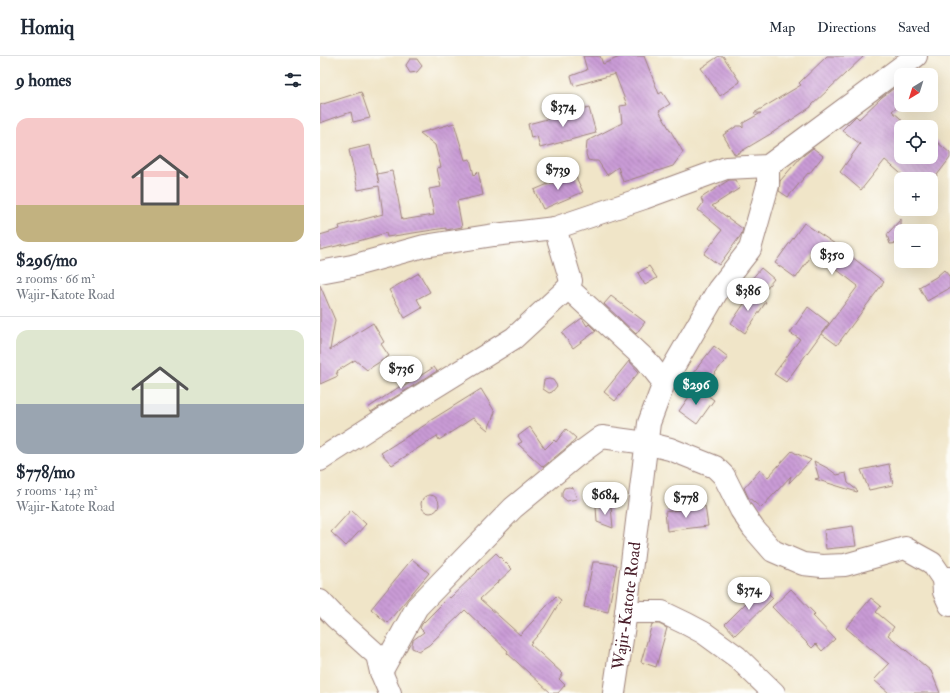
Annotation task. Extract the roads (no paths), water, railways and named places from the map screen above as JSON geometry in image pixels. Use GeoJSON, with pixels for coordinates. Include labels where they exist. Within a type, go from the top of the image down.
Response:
{"type":"FeatureCollection","features":[{"type":"Feature","properties":{"kind":"street"},"geometry":{"type":"LineString","coordinates":[[320,272],[352,266],[424,246],[494,235],[555,228],[726,168],[768,166],[916,56]]}},
{"type":"Feature","properties":{"kind":"street","name":"Wajir-Katote Road"},"geometry":{"type":"LineString","coordinates":[[614,693],[626,612],[649,423],[664,383],[718,290],[750,248],[768,186],[768,166]]}},
{"type":"Feature","properties":{"kind":"street"},"geometry":{"type":"LineString","coordinates":[[320,460],[514,338],[568,288],[571,280],[555,228]]}},
{"type":"Feature","properties":{"kind":"street"},"geometry":{"type":"LineString","coordinates":[[568,288],[646,360],[664,383]]}},
{"type":"Feature","properties":{"kind":"street"},"geometry":{"type":"LineString","coordinates":[[381,672],[417,607],[513,508],[576,456],[602,437],[646,443],[670,449],[715,467],[724,476],[741,510],[753,528],[773,551],[803,564],[822,566],[845,565],[905,548],[932,563],[946,579],[944,592],[950,605]]}},
{"type":"Feature","properties":{"kind":"street"},"geometry":{"type":"LineString","coordinates":[[320,602],[377,655],[381,672],[390,693]]}},
{"type":"Feature","properties":{"kind":"street"},"geometry":{"type":"LineString","coordinates":[[626,612],[662,612],[704,633],[737,657],[774,693]]}}]}
